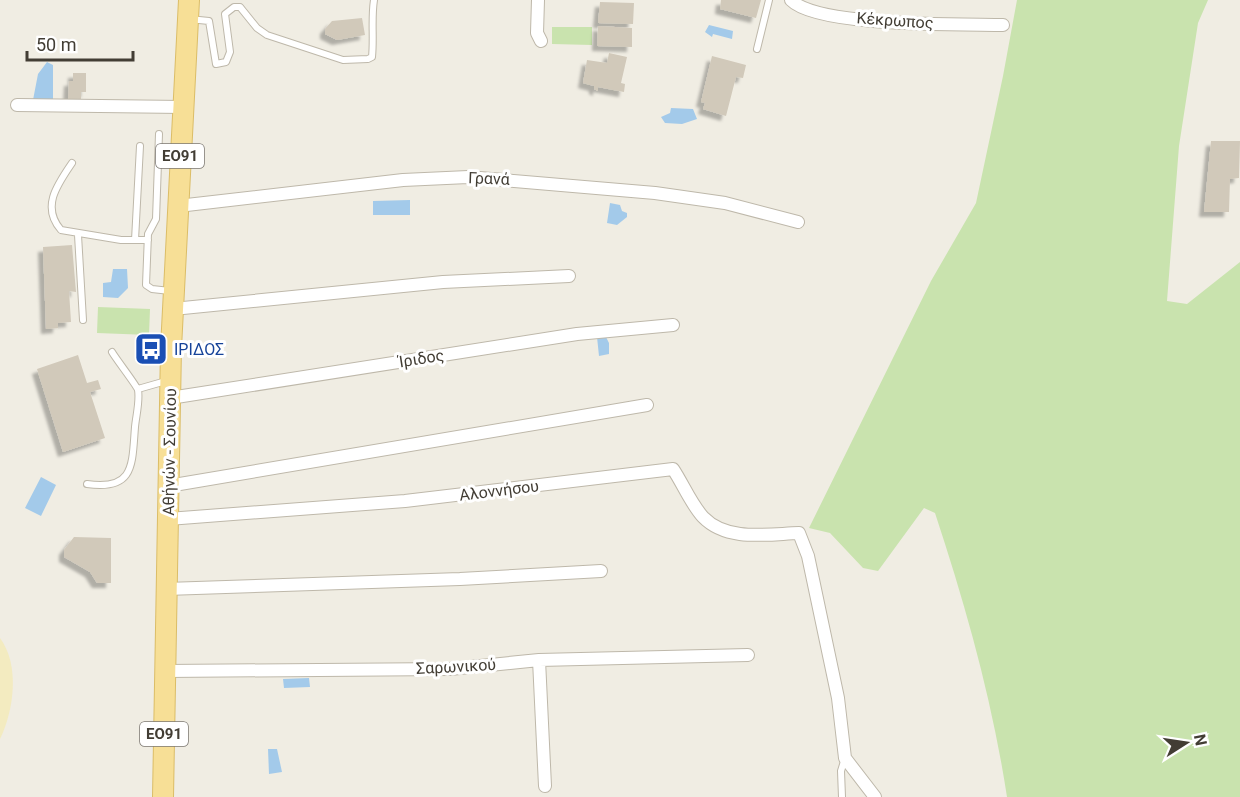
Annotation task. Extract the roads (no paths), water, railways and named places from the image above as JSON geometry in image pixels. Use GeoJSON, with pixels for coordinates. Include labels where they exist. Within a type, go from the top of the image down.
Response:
{"type":"FeatureCollection","features":[{"type":"Feature","properties":{"kind":"main road","name":"Αθήνών - Σουνίου"},"geometry":{"type":"LineString","coordinates":[[163,797],[170,389],[188,9]]}},
{"type":"Feature","properties":{"kind":"street"},"geometry":{"type":"LineString","coordinates":[[538,0],[537,33],[541,41]]}},
{"type":"Feature","properties":{"kind":"street","name":"Κέκρωπος"},"geometry":{"type":"LineString","coordinates":[[794,1],[814,13],[891,22],[1003,25]]}},
{"type":"Feature","properties":{"kind":"street"},"geometry":{"type":"LineString","coordinates":[[18,105],[183,107]]}},
{"type":"Feature","properties":{"kind":"street","name":"Γρανά"},"geometry":{"type":"LineString","coordinates":[[178,206],[403,180],[468,177],[656,194],[725,203],[798,222]]}},
{"type":"Feature","properties":{"kind":"street"},"geometry":{"type":"LineString","coordinates":[[173,300],[569,276]]}},
{"type":"Feature","properties":{"kind":"street","name":"Ίριδος"},"geometry":{"type":"LineString","coordinates":[[170,389],[577,334],[673,325]]}},
{"type":"Feature","properties":{"kind":"street"},"geometry":{"type":"LineString","coordinates":[[168,486],[647,405]]}},
{"type":"Feature","properties":{"kind":"street","name":"Αλοννήσου"},"geometry":{"type":"LineString","coordinates":[[168,519],[405,501],[673,469],[703,517],[719,528],[732,534],[799,534],[808,556],[838,698],[845,758]]}},
{"type":"Feature","properties":{"kind":"street"},"geometry":{"type":"LineString","coordinates":[[166,589],[438,580],[601,571]]}},
{"type":"Feature","properties":{"kind":"street","name":"Σαρωνικού"},"geometry":{"type":"LineString","coordinates":[[165,671],[450,669],[539,660],[748,655]]}},
{"type":"Feature","properties":{"kind":"street"},"geometry":{"type":"LineString","coordinates":[[539,660],[545,786]]}},
{"type":"Feature","properties":{"kind":"street"},"geometry":{"type":"LineString","coordinates":[[845,758],[875,797]]}},
{"type":"Feature","properties":{"kind":"lane"},"geometry":{"type":"LineString","coordinates":[[188,9],[209,21],[216,64],[226,62],[230,52],[225,14],[234,7],[240,7],[257,28],[267,35],[343,60],[368,59],[372,57],[373,49],[371,17],[374,0]]}},
{"type":"Feature","properties":{"kind":"lane"},"geometry":{"type":"LineString","coordinates":[[757,49],[769,0]]}},
{"type":"Feature","properties":{"kind":"lane"},"geometry":{"type":"LineString","coordinates":[[159,134],[156,219],[148,240],[146,285],[173,300]]}},
{"type":"Feature","properties":{"kind":"lane"},"geometry":{"type":"LineString","coordinates":[[135,240],[140,146]]}},
{"type":"Feature","properties":{"kind":"lane"},"geometry":{"type":"LineString","coordinates":[[72,163],[57,186],[51,212],[61,230],[78,235],[148,240]]}},
{"type":"Feature","properties":{"kind":"lane"},"geometry":{"type":"LineString","coordinates":[[78,235],[83,320]]}},
{"type":"Feature","properties":{"kind":"lane"},"geometry":{"type":"LineString","coordinates":[[87,484],[112,485],[131,471],[134,456],[138,389],[112,352]]}},
{"type":"Feature","properties":{"kind":"lane"},"geometry":{"type":"LineString","coordinates":[[138,389],[170,389]]}},
{"type":"Feature","properties":{"kind":"lane"},"geometry":{"type":"LineString","coordinates":[[842,797],[842,771],[845,758]]}},
{"type":"Feature","properties":{"kind":"water"},"geometry":{"type":"Polygon","coordinates":[[[709,25],[733,31],[732,39],[713,34],[712,37],[705,32],[709,25]]]}},
{"type":"Feature","properties":{"kind":"water"},"geometry":{"type":"Polygon","coordinates":[[[47,62],[53,65],[53,100],[33,100],[38,74],[47,62]]]}},
{"type":"Feature","properties":{"kind":"water"},"geometry":{"type":"Polygon","coordinates":[[[671,108],[693,109],[697,119],[682,124],[665,123],[661,117],[670,113],[671,108]]]}},
{"type":"Feature","properties":{"kind":"water"},"geometry":{"type":"Polygon","coordinates":[[[410,200],[410,215],[373,215],[373,201],[410,200]]]}},
{"type":"Feature","properties":{"kind":"water"},"geometry":{"type":"Polygon","coordinates":[[[610,203],[620,205],[622,211],[627,213],[627,217],[617,225],[607,223],[610,203]]]}},
{"type":"Feature","properties":{"kind":"water"},"geometry":{"type":"Polygon","coordinates":[[[113,269],[127,269],[128,288],[118,298],[103,297],[103,283],[111,282],[113,269]]]}},
{"type":"Feature","properties":{"kind":"water"},"geometry":{"type":"Polygon","coordinates":[[[597,337],[606,337],[609,343],[609,354],[599,356],[597,337]]]}},
{"type":"Feature","properties":{"kind":"water"},"geometry":{"type":"Polygon","coordinates":[[[41,477],[56,485],[41,516],[25,508],[41,477]]]}},
{"type":"Feature","properties":{"kind":"water"},"geometry":{"type":"Polygon","coordinates":[[[309,678],[310,687],[284,688],[283,679],[309,678]]]}},
{"type":"Feature","properties":{"kind":"water"},"geometry":{"type":"Polygon","coordinates":[[[268,749],[277,749],[282,772],[269,774],[268,749]]]}},
{"type":"Feature","properties":{"kind":"place","name":"ΙΡΙΔΟΣ"},"geometry":{"type":"Point","coordinates":[151,349]}}]}
